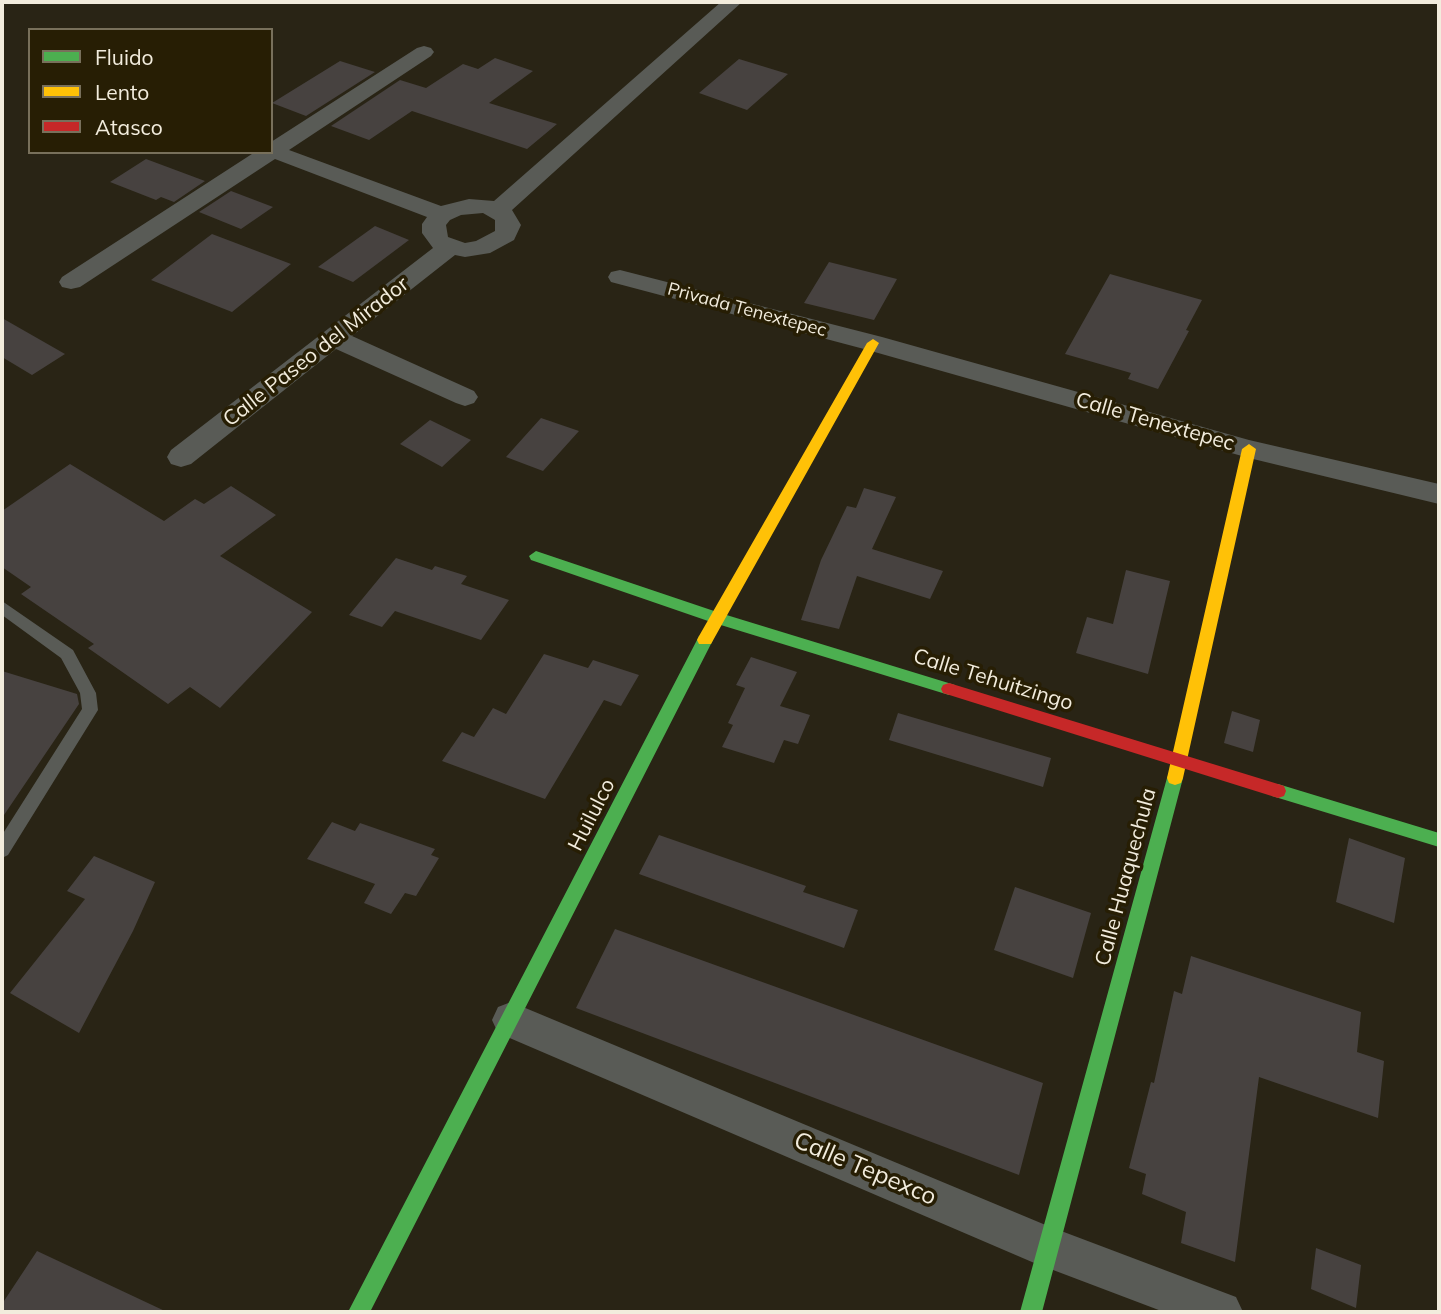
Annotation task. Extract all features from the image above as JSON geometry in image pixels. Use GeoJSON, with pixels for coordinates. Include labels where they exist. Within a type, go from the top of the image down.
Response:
{"type":"FeatureCollection","features":[{"type":"Feature","properties":{"kind":"street"},"geometry":{"type":"LineString","coordinates":[[498,210],[732,2]]}},
{"type":"Feature","properties":{"kind":"street"},"geometry":{"type":"LineString","coordinates":[[273,151],[424,52]]}},
{"type":"Feature","properties":{"kind":"street"},"geometry":{"type":"LineString","coordinates":[[273,151],[442,215]]}},
{"type":"Feature","properties":{"kind":"street"},"geometry":{"type":"LineString","coordinates":[[71,282],[268,154]]}},
{"type":"Feature","properties":{"kind":"street"},"geometry":{"type":"LineString","coordinates":[[469,206],[498,210],[506,217],[509,225],[506,234],[495,243],[465,250],[439,242],[434,233],[434,224],[442,215],[469,206]]}},
{"type":"Feature","properties":{"kind":"street","name":"Calle Paseo del Mirador"},"geometry":{"type":"LineString","coordinates":[[181,457],[450,247]]}},
{"type":"Feature","properties":{"kind":"street","name":"Privada Tenextepec"},"geometry":{"type":"LineString","coordinates":[[620,277],[873,343]]}},
{"type":"Feature","properties":{"kind":"street"},"geometry":{"type":"LineString","coordinates":[[334,338],[465,397]]}},
{"type":"Feature","properties":{"kind":"street","name":"Calle Tenextepec"},"geometry":{"type":"LineString","coordinates":[[873,343],[1250,449],[1439,494]]}},
{"type":"Feature","properties":{"kind":"street","name":"Huilulco"},"geometry":{"type":"LineString","coordinates":[[359,1312],[716,618],[873,343]]}},
{"type":"Feature","properties":{"kind":"street","name":"Calle Huaquechula"},"geometry":{"type":"LineString","coordinates":[[1031,1312],[1180,758],[1250,449]]}},
{"type":"Feature","properties":{"kind":"street","name":"Calle Tehuitzingo"},"geometry":{"type":"LineString","coordinates":[[536,556],[716,618],[1180,758],[1439,840]]}},
{"type":"Feature","properties":{"kind":"street","name":"Calle Tepexco"},"geometry":{"type":"LineString","coordinates":[[510,1020],[1047,1247],[1221,1312]]}},
{"type":"Feature","properties":{"kind":"lane"},"geometry":{"type":"LineString","coordinates":[[2,607],[67,654],[88,693],[90,710],[2,850]]}},
{"type":"Feature","properties":{"kind":"building"},"geometry":{"type":"Polygon","coordinates":[[[495,58],[533,71],[489,103],[557,124],[527,149],[412,111],[369,140],[331,126],[400,80],[426,88],[463,64],[478,69],[495,58]]]}},
{"type":"Feature","properties":{"kind":"building"},"geometry":{"type":"Polygon","coordinates":[[[739,59],[788,74],[747,110],[699,93],[739,59]]]}},
{"type":"Feature","properties":{"kind":"building"},"geometry":{"type":"Polygon","coordinates":[[[340,61],[375,72],[306,116],[273,102],[340,61]]]}},
{"type":"Feature","properties":{"kind":"building"},"geometry":{"type":"Polygon","coordinates":[[[146,159],[205,181],[174,202],[161,197],[156,200],[110,182],[146,159]]]}},
{"type":"Feature","properties":{"kind":"building"},"geometry":{"type":"Polygon","coordinates":[[[231,191],[273,207],[241,229],[199,212],[231,191]]]}},
{"type":"Feature","properties":{"kind":"building"},"geometry":{"type":"Polygon","coordinates":[[[375,226],[409,240],[353,282],[318,267],[375,226]]]}},
{"type":"Feature","properties":{"kind":"building"},"geometry":{"type":"Polygon","coordinates":[[[212,234],[291,264],[232,312],[151,280],[212,234]]]}},
{"type":"Feature","properties":{"kind":"building"},"geometry":{"type":"Polygon","coordinates":[[[829,262],[897,279],[874,320],[804,303],[829,262]]]}},
{"type":"Feature","properties":{"kind":"building"},"geometry":{"type":"Polygon","coordinates":[[[1110,274],[1202,300],[1158,389],[1128,379],[1131,373],[1065,354],[1110,274]]]}},
{"type":"Feature","properties":{"kind":"building"},"geometry":{"type":"Polygon","coordinates":[[[2,318],[65,354],[32,375],[2,357],[2,318]]]}},
{"type":"Feature","properties":{"kind":"building"},"geometry":{"type":"Polygon","coordinates":[[[541,418],[579,431],[543,471],[506,457],[541,418]]]}},
{"type":"Feature","properties":{"kind":"building"},"geometry":{"type":"Polygon","coordinates":[[[430,420],[471,440],[442,467],[400,444],[430,420]]]}},
{"type":"Feature","properties":{"kind":"building"},"geometry":{"type":"Polygon","coordinates":[[[70,464],[164,521],[195,499],[204,504],[231,486],[276,515],[220,556],[312,612],[220,708],[190,687],[168,704],[88,648],[94,644],[21,594],[31,587],[2,567],[2,511],[70,464]]]}},
{"type":"Feature","properties":{"kind":"building"},"geometry":{"type":"Polygon","coordinates":[[[864,488],[896,497],[872,549],[943,571],[930,599],[857,576],[839,629],[801,620],[821,560],[847,506],[856,508],[864,488]]]}},
{"type":"Feature","properties":{"kind":"building"},"geometry":{"type":"Polygon","coordinates":[[[396,558],[432,570],[435,566],[467,576],[461,584],[509,600],[481,640],[395,611],[382,627],[349,615],[396,558]]]}},
{"type":"Feature","properties":{"kind":"building"},"geometry":{"type":"Polygon","coordinates":[[[1126,570],[1170,581],[1148,674],[1076,653],[1087,617],[1113,624],[1126,570]]]}},
{"type":"Feature","properties":{"kind":"building"},"geometry":{"type":"Polygon","coordinates":[[[544,654],[588,668],[593,660],[639,675],[621,706],[604,700],[545,799],[442,761],[462,732],[474,737],[493,708],[506,714],[544,654]]]}},
{"type":"Feature","properties":{"kind":"building"},"geometry":{"type":"Polygon","coordinates":[[[751,657],[797,672],[780,706],[810,715],[798,744],[784,740],[774,763],[722,747],[733,725],[728,723],[745,688],[736,685],[751,657]]]}},
{"type":"Feature","properties":{"kind":"building"},"geometry":{"type":"Polygon","coordinates":[[[2,671],[77,694],[79,704],[2,818],[2,671]]]}},
{"type":"Feature","properties":{"kind":"building"},"geometry":{"type":"Polygon","coordinates":[[[1232,711],[1260,720],[1253,752],[1224,743],[1232,711]]]}},
{"type":"Feature","properties":{"kind":"building"},"geometry":{"type":"Polygon","coordinates":[[[898,713],[1051,758],[1043,787],[889,740],[898,713]]]}},
{"type":"Feature","properties":{"kind":"building"},"geometry":{"type":"Polygon","coordinates":[[[332,822],[355,831],[360,823],[435,849],[431,855],[439,858],[416,896],[405,893],[391,914],[364,903],[375,884],[307,859],[332,822]]]}},
{"type":"Feature","properties":{"kind":"building"},"geometry":{"type":"Polygon","coordinates":[[[659,835],[806,886],[803,892],[858,910],[844,948],[639,874],[659,835]]]}},
{"type":"Feature","properties":{"kind":"building"},"geometry":{"type":"Polygon","coordinates":[[[1349,838],[1405,858],[1394,923],[1336,902],[1349,838]]]}},
{"type":"Feature","properties":{"kind":"building"},"geometry":{"type":"Polygon","coordinates":[[[94,856],[155,882],[133,931],[79,1033],[10,993],[85,899],[67,891],[94,856]]]}},
{"type":"Feature","properties":{"kind":"building"},"geometry":{"type":"Polygon","coordinates":[[[1015,887],[1091,913],[1073,978],[994,950],[1015,887]]]}},
{"type":"Feature","properties":{"kind":"building"},"geometry":{"type":"Polygon","coordinates":[[[615,929],[1043,1083],[1019,1175],[576,1008],[615,929]]]}},
{"type":"Feature","properties":{"kind":"building"},"geometry":{"type":"Polygon","coordinates":[[[1191,956],[1361,1012],[1357,1052],[1384,1061],[1378,1118],[1259,1077],[1235,1262],[1181,1243],[1186,1212],[1142,1194],[1146,1174],[1129,1168],[1151,1082],[1154,1083],[1174,991],[1182,994],[1191,956]]]}},
{"type":"Feature","properties":{"kind":"building"},"geometry":{"type":"Polygon","coordinates":[[[1316,1248],[1361,1265],[1356,1308],[1311,1289],[1316,1248]]]}},
{"type":"Feature","properties":{"kind":"building"},"geometry":{"type":"Polygon","coordinates":[[[37,1251],[167,1312],[2,1312],[2,1304],[37,1251]]]}},
{"type":"Feature","properties":{"kind":"traffic: fast"},"geometry":{"type":"LineString","coordinates":[[536,556],[716,618],[949,689]]}},
{"type":"Feature","properties":{"kind":"traffic: fast"},"geometry":{"type":"LineString","coordinates":[[359,1312],[705,640]]}},
{"type":"Feature","properties":{"kind":"traffic: fast"},"geometry":{"type":"LineString","coordinates":[[1031,1312],[1175,778]]}},
{"type":"Feature","properties":{"kind":"traffic: fast"},"geometry":{"type":"LineString","coordinates":[[1278,791],[1439,840]]}},
{"type":"Feature","properties":{"kind":"traffic: slow"},"geometry":{"type":"LineString","coordinates":[[705,640],[873,343]]}},
{"type":"Feature","properties":{"kind":"traffic: slow"},"geometry":{"type":"LineString","coordinates":[[1175,778],[1249,449]]}},
{"type":"Feature","properties":{"kind":"traffic: jam"},"geometry":{"type":"LineString","coordinates":[[949,689],[1278,791]]}}]}
